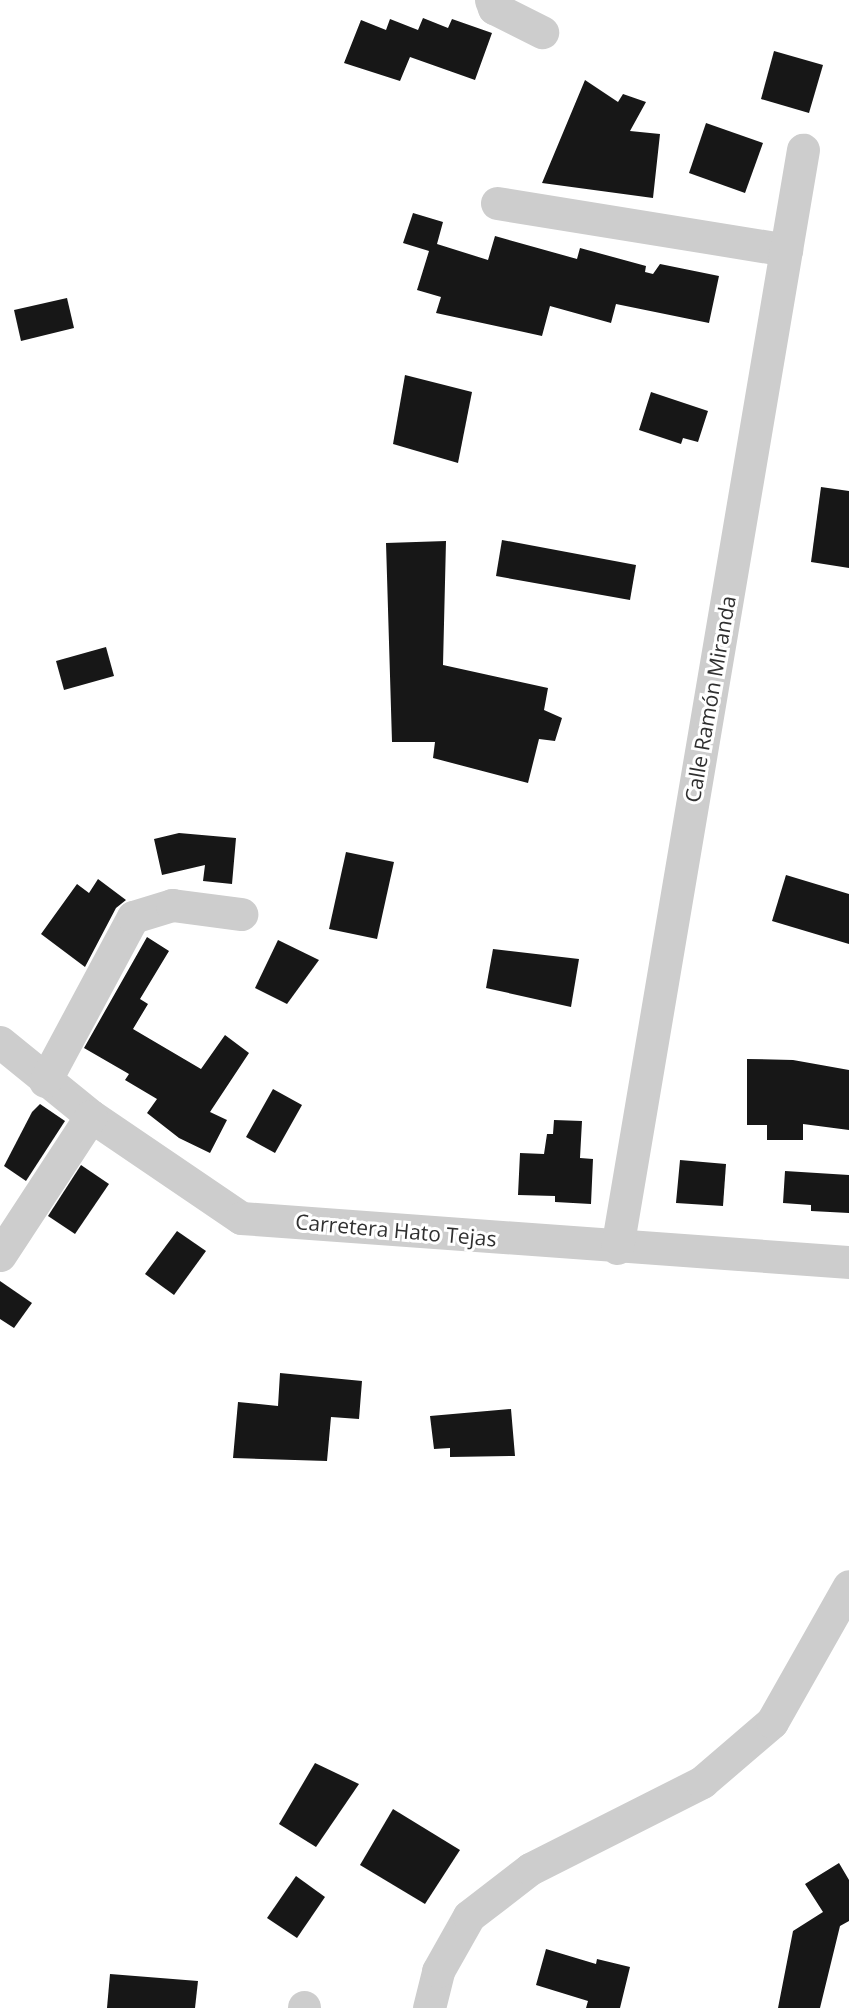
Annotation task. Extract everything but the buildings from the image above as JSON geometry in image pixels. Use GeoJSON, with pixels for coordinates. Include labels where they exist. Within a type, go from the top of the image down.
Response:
{"type":"FeatureCollection","features":[{"type":"Feature","properties":{"kind":"street"},"geometry":{"type":"LineString","coordinates":[[491,0],[494,8],[542,32]]}},
{"type":"Feature","properties":{"kind":"street","name":"Calle Ramón Miranda"},"geometry":{"type":"LineString","coordinates":[[617,1248],[803,150]]}},
{"type":"Feature","properties":{"kind":"street"},"geometry":{"type":"LineString","coordinates":[[497,203],[786,250]]}},
{"type":"Feature","properties":{"kind":"street"},"geometry":{"type":"LineString","coordinates":[[45,1081],[133,917],[172,904],[241,914]]}},
{"type":"Feature","properties":{"kind":"street","name":"Carretera Hato Tejas"},"geometry":{"type":"LineString","coordinates":[[0,1042],[45,1081],[91,1116],[241,1218],[617,1248],[849,1262]]}},
{"type":"Feature","properties":{"kind":"street"},"geometry":{"type":"LineString","coordinates":[[0,1255],[91,1116]]}},
{"type":"Feature","properties":{"kind":"street"},"geometry":{"type":"LineString","coordinates":[[429,2008],[438,1971],[469,1916],[530,1869],[702,1782],[772,1722],[849,1586]]}}]}
